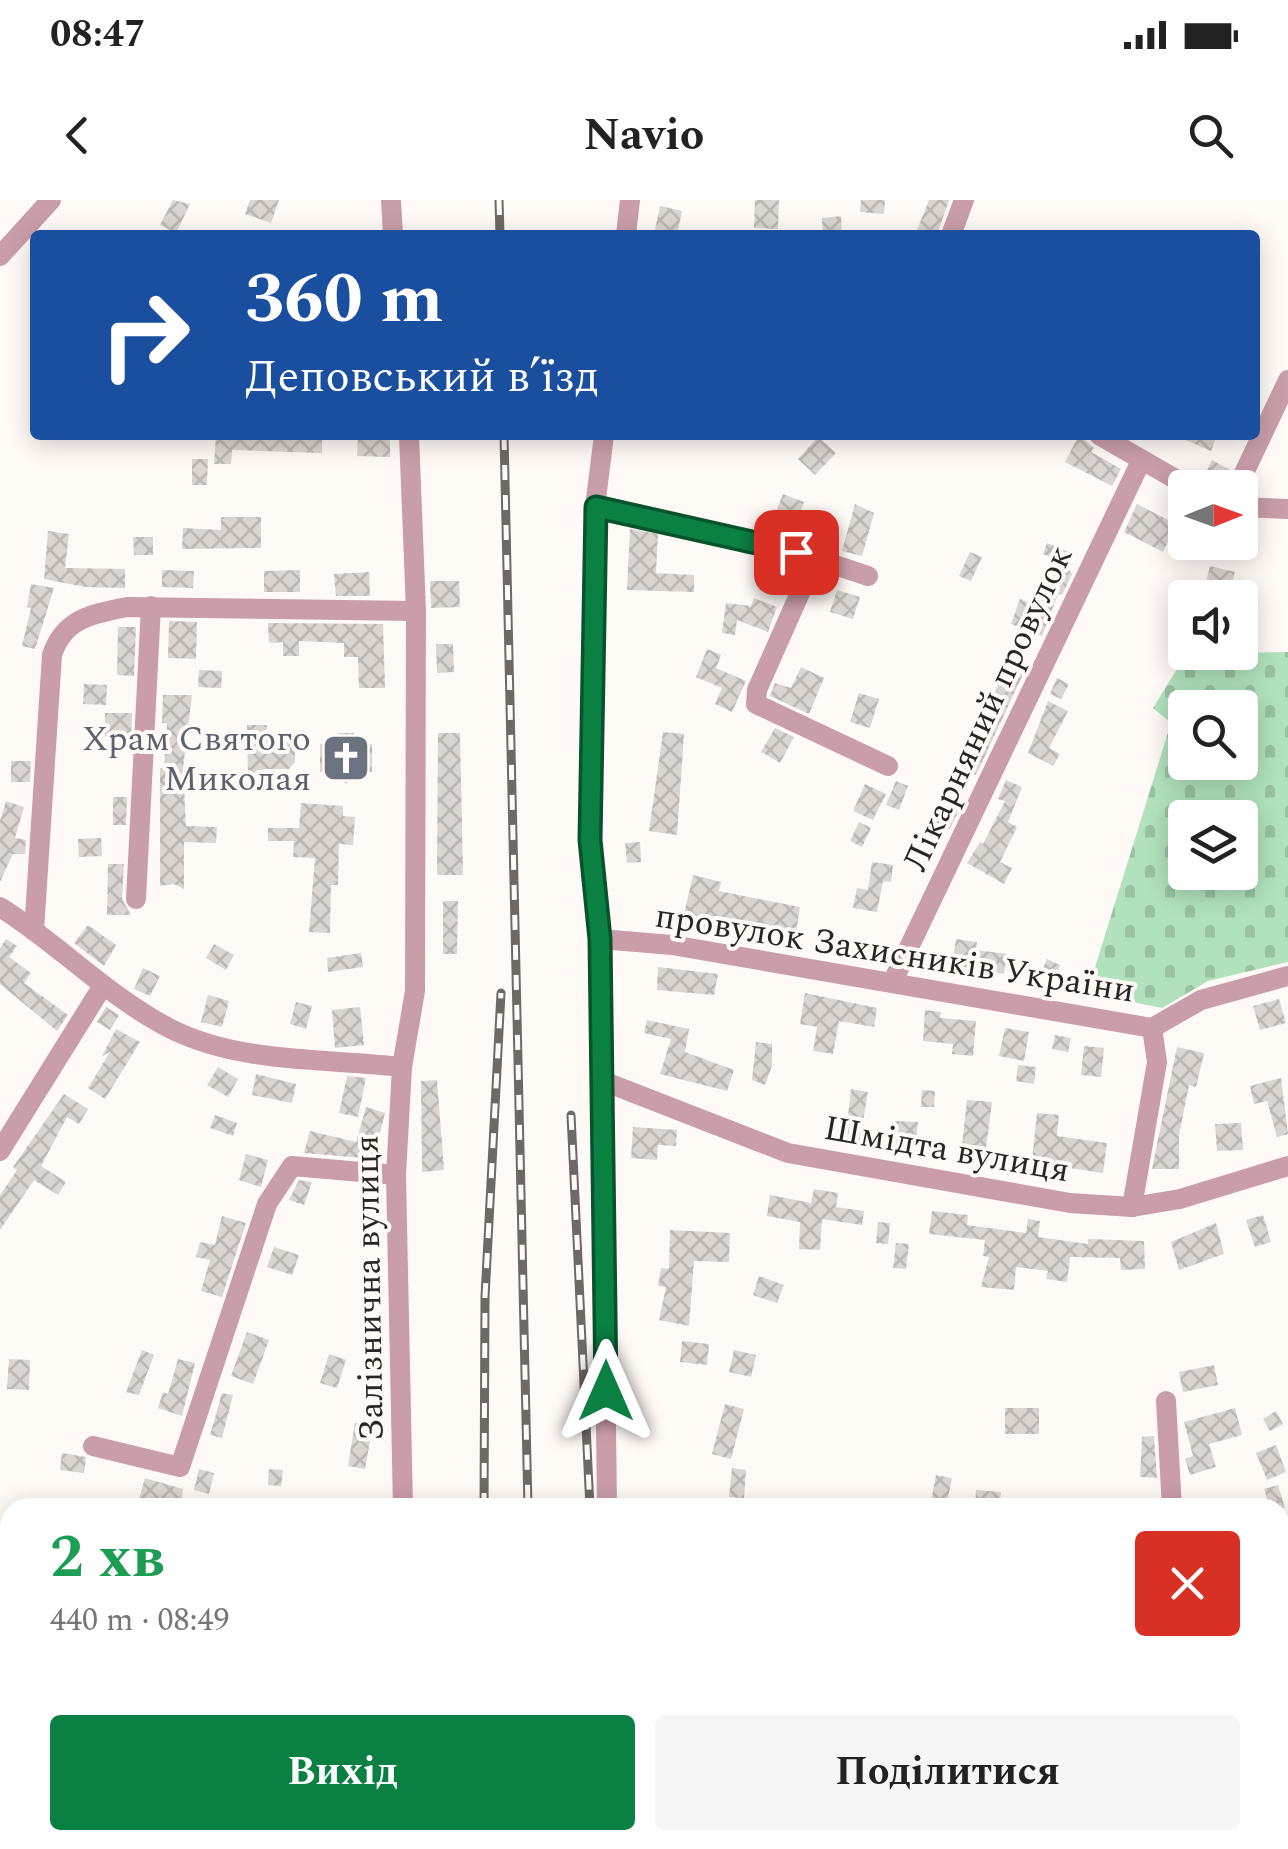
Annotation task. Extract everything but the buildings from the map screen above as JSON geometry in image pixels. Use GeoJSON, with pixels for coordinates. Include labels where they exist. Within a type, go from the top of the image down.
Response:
{"type":"FeatureCollection","features":[{"type":"Feature","properties":{"kind":"street"},"geometry":{"type":"LineString","coordinates":[[0,256],[51,200]]}},
{"type":"Feature","properties":{"kind":"street"},"geometry":{"type":"LineString","coordinates":[[390,200],[393,230]]}},
{"type":"Feature","properties":{"kind":"street"},"geometry":{"type":"LineString","coordinates":[[627,230],[630,200]]}},
{"type":"Feature","properties":{"kind":"street"},"geometry":{"type":"LineString","coordinates":[[953,230],[964,200]]}},
{"type":"Feature","properties":{"kind":"street"},"geometry":{"type":"LineString","coordinates":[[1246,470],[1288,380]]}},
{"type":"Feature","properties":{"kind":"street","name":"Залізнична вулиця"},"geometry":{"type":"LineString","coordinates":[[403,1498],[396,1175],[402,1067],[414,990],[416,611],[410,440]]}},
{"type":"Feature","properties":{"kind":"street"},"geometry":{"type":"LineString","coordinates":[[603,440],[596,507],[590,840],[600,939],[604,1081],[607,1498]]}},
{"type":"Feature","properties":{"kind":"street"},"geometry":{"type":"LineString","coordinates":[[1107,440],[1168,475]]}},
{"type":"Feature","properties":{"kind":"street","name":"Лікарняний провулок"},"geometry":{"type":"LineString","coordinates":[[892,983],[1141,461]]}},
{"type":"Feature","properties":{"kind":"street"},"geometry":{"type":"LineString","coordinates":[[596,507],[775,546],[820,550],[868,576]]}},
{"type":"Feature","properties":{"kind":"street"},"geometry":{"type":"LineString","coordinates":[[1258,508],[1288,509]]}},
{"type":"Feature","properties":{"kind":"street"},"geometry":{"type":"LineString","coordinates":[[820,550],[757,690],[756,704],[888,766]]}},
{"type":"Feature","properties":{"kind":"street"},"geometry":{"type":"LineString","coordinates":[[136,899],[151,606]]}},
{"type":"Feature","properties":{"kind":"street"},"geometry":{"type":"LineString","coordinates":[[34,931],[52,655],[57,640],[88,615],[151,606],[416,611]]}},
{"type":"Feature","properties":{"kind":"street"},"geometry":{"type":"LineString","coordinates":[[0,907],[102,987],[172,1030],[268,1056],[402,1067]]}},
{"type":"Feature","properties":{"kind":"street","name":"провулок Захисників України"},"geometry":{"type":"LineString","coordinates":[[600,939],[672,946],[1152,1028],[1200,1000],[1288,976]]}},
{"type":"Feature","properties":{"kind":"street"},"geometry":{"type":"LineString","coordinates":[[0,1150],[102,987]]}},
{"type":"Feature","properties":{"kind":"street"},"geometry":{"type":"LineString","coordinates":[[1132,1207],[1157,1062],[1152,1028]]}},
{"type":"Feature","properties":{"kind":"street","name":"Шмідта вулиця"},"geometry":{"type":"LineString","coordinates":[[604,1081],[788,1153],[1010,1194],[1132,1207],[1180,1198],[1288,1166]]}},
{"type":"Feature","properties":{"kind":"street"},"geometry":{"type":"LineString","coordinates":[[92,1446],[180,1466],[267,1204],[292,1166],[396,1175]]}},
{"type":"Feature","properties":{"kind":"street"},"geometry":{"type":"LineString","coordinates":[[1166,1402],[1171,1498]]}},
{"type":"Feature","properties":{"kind":"green space"},"geometry":{"type":"Polygon","coordinates":[[[1288,652],[1288,962],[1208,981],[1162,1008],[1087,993],[1168,733],[1168,780],[1258,780],[1258,690],[1168,690],[1168,720],[1153,708],[1176,670],[1258,670],[1258,653],[1288,652]]]}},
{"type":"Feature","properties":{"kind":"railway"},"geometry":{"type":"LineString","coordinates":[[499,200],[500,230]]}},
{"type":"Feature","properties":{"kind":"railway"},"geometry":{"type":"LineString","coordinates":[[504,440],[528,1498]]}},
{"type":"Feature","properties":{"kind":"railway"},"geometry":{"type":"LineString","coordinates":[[484,1498],[485,1297],[501,993]]}},
{"type":"Feature","properties":{"kind":"railway"},"geometry":{"type":"LineString","coordinates":[[571,1115],[590,1498]]}},
{"type":"Feature","properties":{"kind":"place","name":"Храм Святого Миколая"},"geometry":{"type":"Point","coordinates":[346,758]}},
{"type":"Feature","properties":{"kind":"route"},"geometry":{"type":"LineString","coordinates":[[606,1391],[600,939],[590,840],[596,507],[796,552]]}}]}
